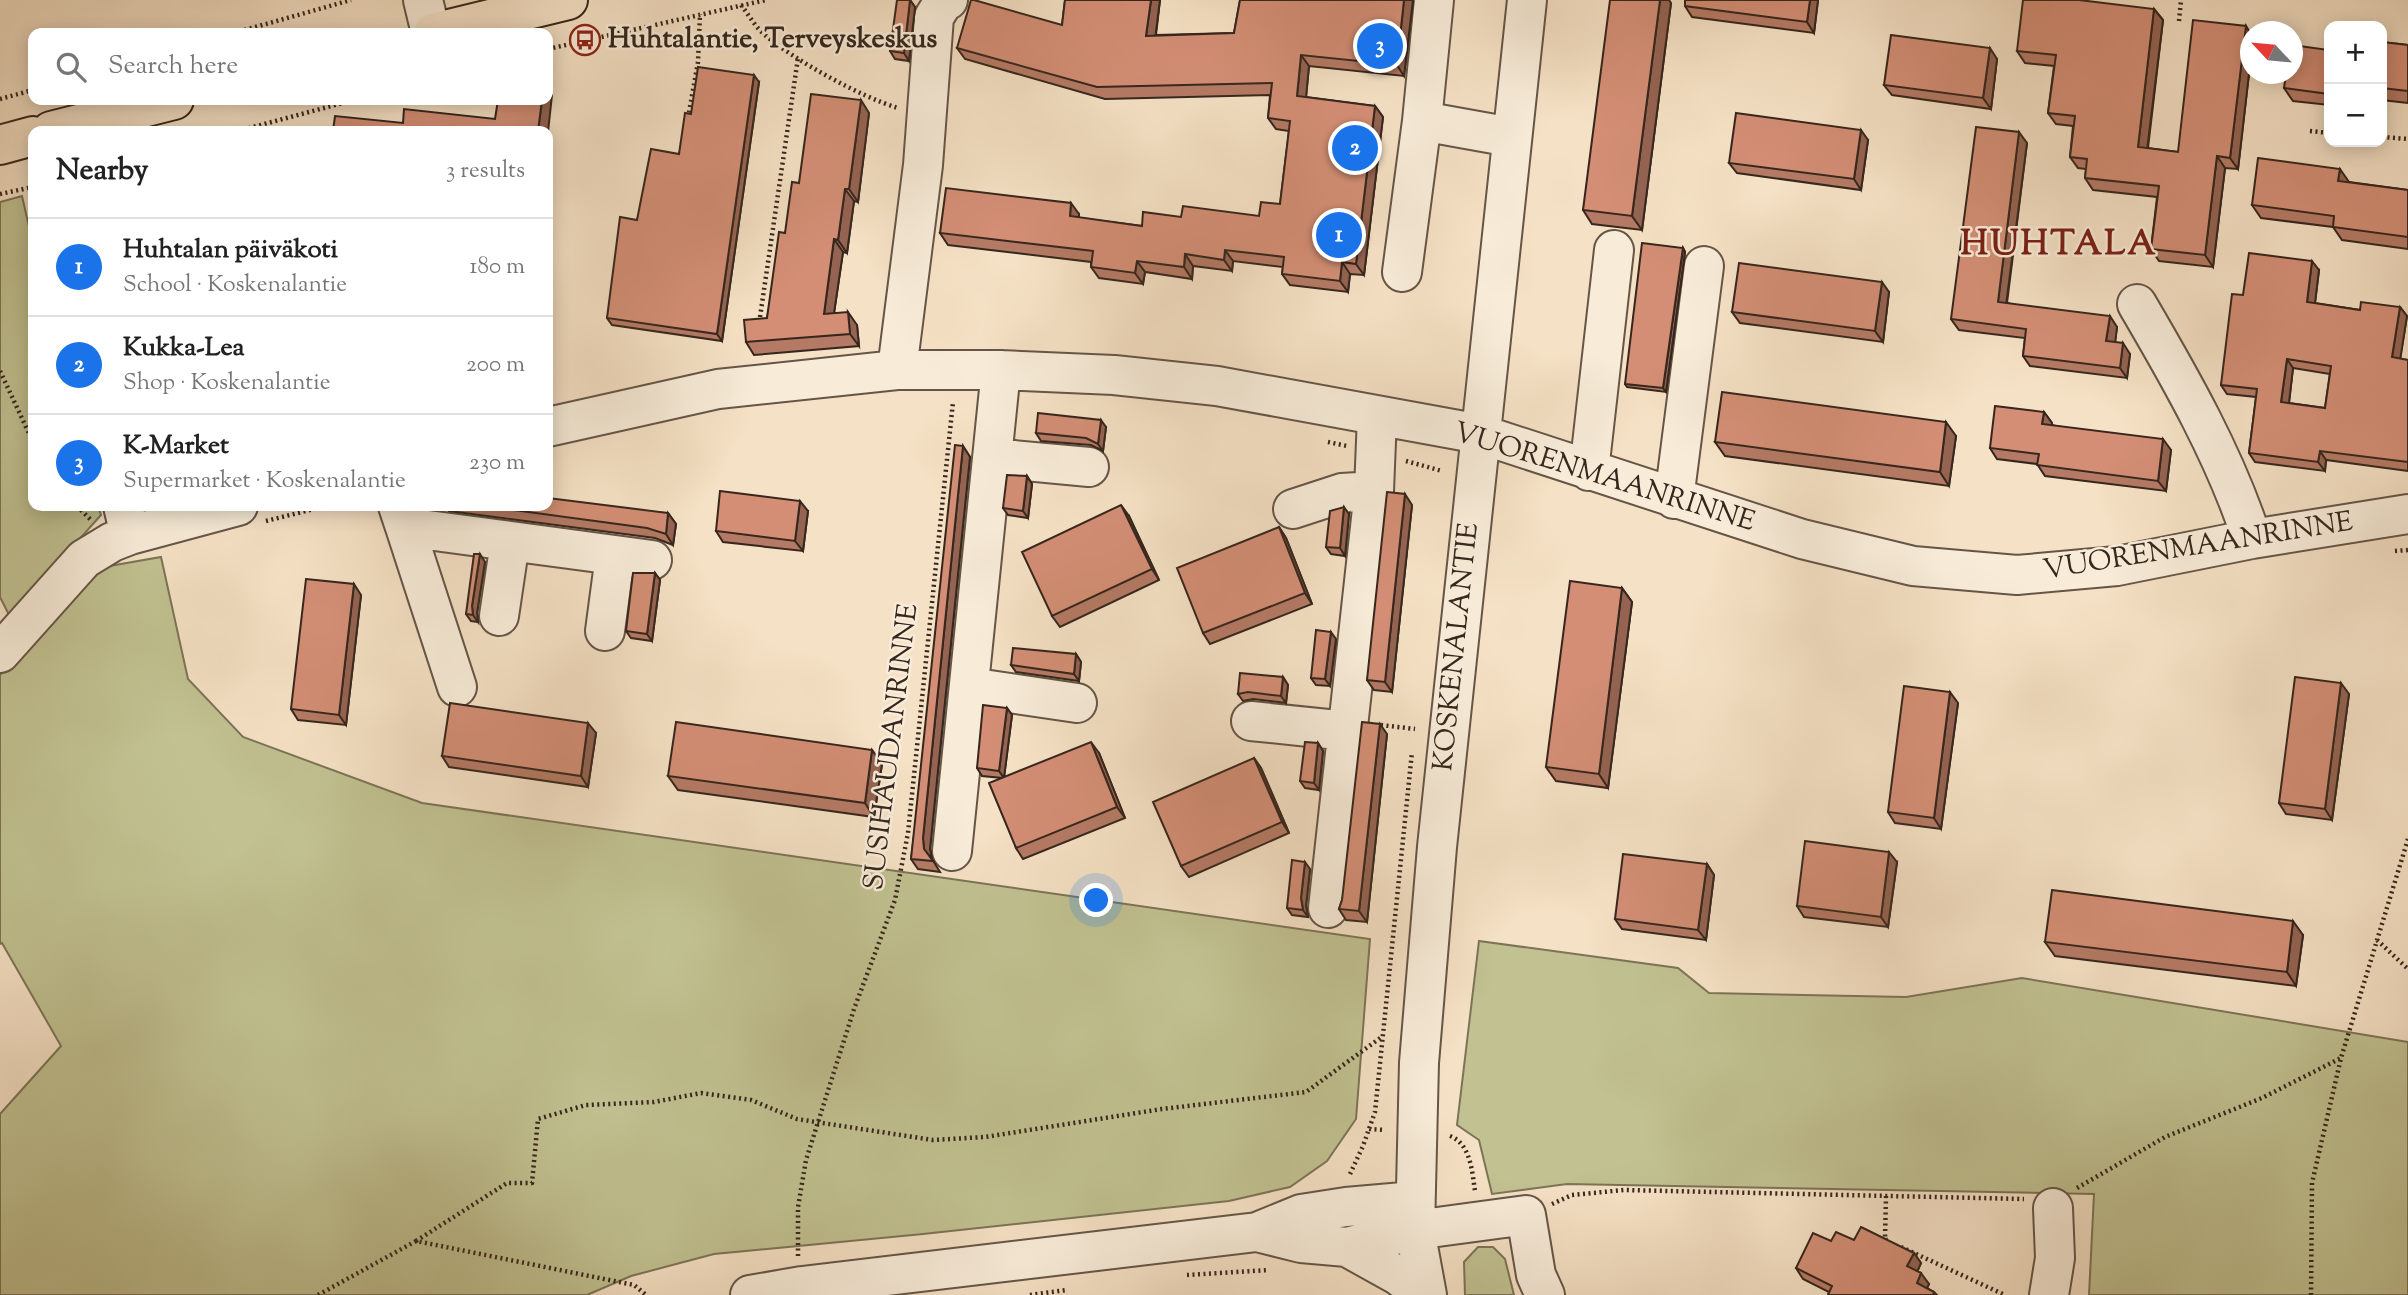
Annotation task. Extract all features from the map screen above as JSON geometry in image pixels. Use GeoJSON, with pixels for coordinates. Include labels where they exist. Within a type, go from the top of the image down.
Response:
{"type":"FeatureCollection","features":[{"type":"Feature","properties":{"kind":"main road"},"geometry":{"type":"LineString","coordinates":[[453,28],[568,0]]}},
{"type":"Feature","properties":{"kind":"main road"},"geometry":{"type":"LineString","coordinates":[[71,126],[154,105]]}},
{"type":"Feature","properties":{"kind":"main road"},"geometry":{"type":"LineString","coordinates":[[0,145],[28,137]]}},
{"type":"Feature","properties":{"kind":"street"},"geometry":{"type":"LineString","coordinates":[[424,0],[431,28]]}},
{"type":"Feature","properties":{"kind":"street"},"geometry":{"type":"LineString","coordinates":[[897,370],[923,165],[934,17],[944,1],[948,0]]}},
{"type":"Feature","properties":{"kind":"street"},"geometry":{"type":"LineString","coordinates":[[1402,272],[1422,121],[1434,0]]}},
{"type":"Feature","properties":{"kind":"street","name":"KOSKENALANTIE"},"geometry":{"type":"LineString","coordinates":[[1425,1295],[1415,1215],[1419,1063],[1464,432],[1511,137],[1527,0]]}},
{"type":"Feature","properties":{"kind":"street"},"geometry":{"type":"LineString","coordinates":[[1422,121],[1511,137]]}},
{"type":"Feature","properties":{"kind":"street"},"geometry":{"type":"LineString","coordinates":[[1589,471],[1614,250]]}},
{"type":"Feature","properties":{"kind":"street"},"geometry":{"type":"LineString","coordinates":[[1674,499],[1704,266]]}},
{"type":"Feature","properties":{"kind":"street"},"geometry":{"type":"LineString","coordinates":[[2137,304],[2180,377],[2240,500],[2252,539]]}},
{"type":"Feature","properties":{"kind":"street","name":"VUORENMAANRINNE"},"geometry":{"type":"LineString","coordinates":[[553,426],[718,390],[897,370],[1001,370],[1114,375],[1217,386],[1464,432],[1802,539],[1913,566],[2017,575],[2117,566],[2252,539],[2408,514]]}},
{"type":"Feature","properties":{"kind":"street"},"geometry":{"type":"LineString","coordinates":[[952,851],[1001,370]]}},
{"type":"Feature","properties":{"kind":"street"},"geometry":{"type":"LineString","coordinates":[[1328,908],[1374,491],[1377,416]]}},
{"type":"Feature","properties":{"kind":"street"},"geometry":{"type":"LineString","coordinates":[[992,458],[1089,467]]}},
{"type":"Feature","properties":{"kind":"street"},"geometry":{"type":"LineString","coordinates":[[1293,509],[1342,493],[1374,491]]}},
{"type":"Feature","properties":{"kind":"street"},"geometry":{"type":"LineString","coordinates":[[0,653],[85,559],[112,541],[126,520],[198,511]]}},
{"type":"Feature","properties":{"kind":"street"},"geometry":{"type":"LineString","coordinates":[[401,517],[510,542],[652,560]]}},
{"type":"Feature","properties":{"kind":"street"},"geometry":{"type":"LineString","coordinates":[[401,517],[457,687]]}},
{"type":"Feature","properties":{"kind":"street"},"geometry":{"type":"LineString","coordinates":[[499,617],[510,542]]}},
{"type":"Feature","properties":{"kind":"street"},"geometry":{"type":"LineString","coordinates":[[605,631],[615,555]]}},
{"type":"Feature","properties":{"kind":"street"},"geometry":{"type":"LineString","coordinates":[[969,687],[1077,703]]}},
{"type":"Feature","properties":{"kind":"street"},"geometry":{"type":"LineString","coordinates":[[1251,720],[1347,731]]}},
{"type":"Feature","properties":{"kind":"street"},"geometry":{"type":"LineString","coordinates":[[750,1295],[802,1286],[1257,1232],[1301,1214],[1346,1206],[1415,1215],[1526,1215],[1536,1275],[1545,1295]]}},
{"type":"Feature","properties":{"kind":"street"},"geometry":{"type":"LineString","coordinates":[[2049,1295],[2055,1258],[2053,1208]]}},
{"type":"Feature","properties":{"kind":"street"},"geometry":{"type":"LineString","coordinates":[[1347,1247],[1415,1215]]}},
{"type":"Feature","properties":{"kind":"street"},"geometry":{"type":"LineString","coordinates":[[1257,1232],[1301,1243],[1347,1247],[1399,1276],[1425,1295]]}},
{"type":"Feature","properties":{"kind":"path"},"geometry":{"type":"LineString","coordinates":[[252,28],[351,0]]}},
{"type":"Feature","properties":{"kind":"path"},"geometry":{"type":"LineString","coordinates":[[553,48],[766,0]]}},
{"type":"Feature","properties":{"kind":"path"},"geometry":{"type":"LineString","coordinates":[[2179,21],[2181,0]]}},
{"type":"Feature","properties":{"kind":"path"},"geometry":{"type":"LineString","coordinates":[[741,5],[762,33],[798,58],[894,108],[926,114]]}},
{"type":"Feature","properties":{"kind":"path"},"geometry":{"type":"LineString","coordinates":[[686,127],[698,62],[700,14]]}},
{"type":"Feature","properties":{"kind":"path"},"geometry":{"type":"LineString","coordinates":[[760,317],[798,58]]}},
{"type":"Feature","properties":{"kind":"path"},"geometry":{"type":"LineString","coordinates":[[0,99],[28,91]]}},
{"type":"Feature","properties":{"kind":"path"},"geometry":{"type":"LineString","coordinates":[[257,126],[335,105]]}},
{"type":"Feature","properties":{"kind":"path"},"geometry":{"type":"LineString","coordinates":[[2309,131],[2324,132]]}},
{"type":"Feature","properties":{"kind":"path"},"geometry":{"type":"LineString","coordinates":[[2387,137],[2408,139]]}},
{"type":"Feature","properties":{"kind":"path"},"geometry":{"type":"LineString","coordinates":[[0,194],[28,188]]}},
{"type":"Feature","properties":{"kind":"path"},"geometry":{"type":"LineString","coordinates":[[0,371],[28,431]]}},
{"type":"Feature","properties":{"kind":"path","name":"SUSIHAUDANRINNE"},"geometry":{"type":"LineString","coordinates":[[802,1286],[798,1260],[798,1208],[806,1160],[854,1009],[895,900],[908,833],[953,400]]}},
{"type":"Feature","properties":{"kind":"path"},"geometry":{"type":"LineString","coordinates":[[1441,479],[1464,432]]}},
{"type":"Feature","properties":{"kind":"path"},"geometry":{"type":"LineString","coordinates":[[1346,1206],[1345,1184],[1375,1112],[1416,716]]}},
{"type":"Feature","properties":{"kind":"path"},"geometry":{"type":"LineString","coordinates":[[2311,1295],[2312,1183],[2342,1058],[2408,839]]}},
{"type":"Feature","properties":{"kind":"path"},"geometry":{"type":"LineString","coordinates":[[2377,940],[2408,970]]}},
{"type":"Feature","properties":{"kind":"path"},"geometry":{"type":"LineString","coordinates":[[318,1295],[416,1241],[507,1183],[532,1183],[538,1119],[586,1105],[654,1102],[701,1093],[751,1100],[797,1119],[933,1140],[985,1137],[1162,1109],[1306,1092],[1383,1036]]}},
{"type":"Feature","properties":{"kind":"path"},"geometry":{"type":"LineString","coordinates":[[1526,1215],[1572,1195],[1624,1190],[2028,1199],[2053,1208],[2081,1184],[2165,1137],[2262,1098],[2342,1058]]}},
{"type":"Feature","properties":{"kind":"path"},"geometry":{"type":"LineString","coordinates":[[1886,1196],[1885,1239],[2005,1295]]}},
{"type":"Feature","properties":{"kind":"path"},"geometry":{"type":"LineString","coordinates":[[416,1241],[634,1286],[646,1295]]}},
{"type":"Feature","properties":{"kind":"path"},"geometry":{"type":"LineString","coordinates":[[1175,1276],[1272,1270]]}},
{"type":"Feature","properties":{"kind":"path"},"geometry":{"type":"LineString","coordinates":[[1030,1295],[1069,1289]]}},
{"type":"Feature","properties":{"kind":"green space"},"geometry":{"type":"Polygon","coordinates":[[[22,196],[28,222],[28,511],[100,511],[101,515],[10,617],[0,597],[0,202],[22,196]]]}},
{"type":"Feature","properties":{"kind":"green space"},"geometry":{"type":"Polygon","coordinates":[[[161,557],[188,679],[243,737],[422,803],[1370,939],[1356,1119],[1327,1161],[1290,1187],[1229,1201],[714,1254],[631,1276],[587,1295],[0,1295],[0,1114],[61,1046],[2,943],[0,944],[0,675],[104,567],[161,557]]]}},
{"type":"Feature","properties":{"kind":"green space"},"geometry":{"type":"Polygon","coordinates":[[[1479,941],[1678,968],[1709,993],[1906,997],[2022,978],[2408,1042],[2408,1295],[2089,1295],[2094,1194],[1567,1184],[1492,1194],[1479,1140],[1457,1125],[1479,941]]]}},
{"type":"Feature","properties":{"kind":"green space"},"geometry":{"type":"Polygon","coordinates":[[[1478,1247],[1493,1247],[1505,1259],[1514,1295],[1465,1295],[1464,1262],[1478,1247]]]}},
{"type":"Feature","properties":{"kind":"building"},"geometry":{"type":"Polygon","coordinates":[[[897,0],[910,0],[904,53],[890,51],[897,0]]]}},
{"type":"Feature","properties":{"kind":"building"},"geometry":{"type":"Polygon","coordinates":[[[971,0],[1062,25],[1065,0],[1151,0],[1146,36],[1234,33],[1240,0],[1404,0],[1397,65],[1301,55],[1297,96],[1375,106],[1356,264],[1342,262],[1340,281],[1282,274],[1284,257],[1225,250],[1224,260],[1185,254],[1184,267],[1137,261],[1135,273],[1091,267],[1093,251],[940,233],[946,188],[1071,203],[1070,216],[1142,226],[1143,212],[1181,217],[1183,206],[1259,216],[1261,202],[1280,204],[1290,121],[1268,118],[1272,83],[1097,87],[957,48],[971,0]]]}},
{"type":"Feature","properties":{"kind":"building"},"geometry":{"type":"Polygon","coordinates":[[[1610,0],[1660,0],[1632,216],[1583,210],[1610,0]]]}},
{"type":"Feature","properties":{"kind":"building"},"geometry":{"type":"Polygon","coordinates":[[[1685,0],[1810,0],[1807,22],[1685,6],[1685,0]]]}},
{"type":"Feature","properties":{"kind":"building"},"geometry":{"type":"Polygon","coordinates":[[[2023,0],[2079,0],[2154,9],[2138,147],[2178,152],[2193,20],[2240,25],[2240,76],[2230,158],[2217,156],[2205,255],[2151,249],[2159,186],[2085,178],[2087,159],[2070,157],[2075,116],[2048,113],[2056,55],[2017,51],[2023,0]]]}},
{"type":"Feature","properties":{"kind":"building"},"geometry":{"type":"Polygon","coordinates":[[[1891,35],[1990,48],[1983,98],[1884,85],[1891,35]]]}},
{"type":"Feature","properties":{"kind":"building"},"geometry":{"type":"Polygon","coordinates":[[[2387,43],[2408,45],[2408,91],[2387,89],[2387,43]]]}},
{"type":"Feature","properties":{"kind":"building"},"geometry":{"type":"Polygon","coordinates":[[[2303,46],[2324,49],[2324,93],[2284,88],[2285,84],[2303,84],[2303,46]]]}},
{"type":"Feature","properties":{"kind":"building"},"geometry":{"type":"Polygon","coordinates":[[[698,67],[754,75],[717,334],[607,318],[620,217],[637,220],[651,149],[679,154],[685,113],[691,114],[698,67]]]}},
{"type":"Feature","properties":{"kind":"building"},"geometry":{"type":"Polygon","coordinates":[[[811,94],[861,100],[849,189],[845,189],[838,240],[834,239],[824,314],[848,312],[850,334],[746,342],[744,320],[767,318],[779,232],[785,233],[792,182],[799,183],[811,94]]]}},
{"type":"Feature","properties":{"kind":"building"},"geometry":{"type":"Polygon","coordinates":[[[497,105],[541,105],[539,126],[334,126],[335,116],[403,123],[404,109],[495,119],[497,105]]]}},
{"type":"Feature","properties":{"kind":"building"},"geometry":{"type":"Polygon","coordinates":[[[1736,113],[1861,130],[1854,179],[1729,163],[1736,113]]]}},
{"type":"Feature","properties":{"kind":"building"},"geometry":{"type":"Polygon","coordinates":[[[1976,127],[2019,132],[1998,302],[2110,316],[2106,341],[2123,343],[2120,368],[2023,356],[2026,329],[1951,319],[1976,127]]]}},
{"type":"Feature","properties":{"kind":"building"},"geometry":{"type":"Polygon","coordinates":[[[2258,158],[2340,169],[2338,181],[2408,190],[2408,237],[2333,227],[2334,216],[2252,205],[2258,158]]]}},
{"type":"Feature","properties":{"kind":"building"},"geometry":{"type":"Polygon","coordinates":[[[1642,243],[1683,248],[1663,388],[1625,384],[1642,243]]]}},
{"type":"Feature","properties":{"kind":"building"},"geometry":{"type":"Polygon","coordinates":[[[2249,253],[2312,261],[2307,302],[2360,310],[2361,302],[2400,307],[2392,357],[2408,360],[2408,462],[2320,451],[2318,462],[2249,453],[2257,389],[2221,385],[2232,294],[2243,295],[2249,253]],[[2287,359],[2281,402],[2325,408],[2331,366],[2287,359]]]}},
{"type":"Feature","properties":{"kind":"building"},"geometry":{"type":"Polygon","coordinates":[[[1739,263],[1882,282],[1875,331],[1732,312],[1739,263]]]}},
{"type":"Feature","properties":{"kind":"building"},"geometry":{"type":"Polygon","coordinates":[[[1722,392],[1946,422],[1940,472],[1715,442],[1722,392]]]}},
{"type":"Feature","properties":{"kind":"building"},"geometry":{"type":"Polygon","coordinates":[[[1995,406],[2044,412],[2042,424],[2163,439],[2158,481],[2037,465],[2039,454],[1990,448],[1995,406]]]}},
{"type":"Feature","properties":{"kind":"building"},"geometry":{"type":"Polygon","coordinates":[[[1038,413],[1101,420],[1098,444],[1086,438],[1036,433],[1038,413]]]}},
{"type":"Feature","properties":{"kind":"building"},"geometry":{"type":"Polygon","coordinates":[[[955,445],[963,446],[923,838],[924,849],[933,861],[911,859],[955,445]]]}},
{"type":"Feature","properties":{"kind":"building"},"geometry":{"type":"Polygon","coordinates":[[[1007,475],[1027,476],[1023,511],[1003,508],[1007,475]]]}},
{"type":"Feature","properties":{"kind":"building"},"geometry":{"type":"Polygon","coordinates":[[[720,491],[800,501],[795,541],[716,531],[720,491]]]}},
{"type":"Feature","properties":{"kind":"building"},"geometry":{"type":"Polygon","coordinates":[[[1387,492],[1405,494],[1385,682],[1367,680],[1387,492]]]}},
{"type":"Feature","properties":{"kind":"building"},"geometry":{"type":"Polygon","coordinates":[[[553,499],[668,513],[666,534],[647,528],[520,511],[553,511],[553,499]]]}},
{"type":"Feature","properties":{"kind":"building"},"geometry":{"type":"Polygon","coordinates":[[[1121,505],[1152,569],[1052,616],[1022,552],[1121,505]]]}},
{"type":"Feature","properties":{"kind":"building"},"geometry":{"type":"Polygon","coordinates":[[[1344,507],[1340,548],[1326,547],[1330,511],[1344,507]]]}},
{"type":"Feature","properties":{"kind":"building"},"geometry":{"type":"Polygon","coordinates":[[[1279,527],[1305,593],[1203,633],[1177,568],[1279,527]]]}},
{"type":"Feature","properties":{"kind":"building"},"geometry":{"type":"Polygon","coordinates":[[[474,554],[480,554],[473,615],[466,614],[474,554]]]}},
{"type":"Feature","properties":{"kind":"building"},"geometry":{"type":"Polygon","coordinates":[[[633,573],[655,573],[647,634],[626,631],[633,573]]]}},
{"type":"Feature","properties":{"kind":"building"},"geometry":{"type":"Polygon","coordinates":[[[306,579],[354,584],[339,715],[291,709],[306,579]]]}},
{"type":"Feature","properties":{"kind":"building"},"geometry":{"type":"Polygon","coordinates":[[[1570,581],[1622,588],[1599,774],[1546,767],[1570,581]]]}},
{"type":"Feature","properties":{"kind":"building"},"geometry":{"type":"Polygon","coordinates":[[[1316,630],[1331,632],[1325,679],[1311,678],[1316,630]]]}},
{"type":"Feature","properties":{"kind":"building"},"geometry":{"type":"Polygon","coordinates":[[[1013,648],[1076,654],[1074,674],[1011,665],[1013,648]]]}},
{"type":"Feature","properties":{"kind":"building"},"geometry":{"type":"Polygon","coordinates":[[[1240,673],[1283,677],[1281,696],[1248,692],[1238,694],[1240,673]]]}},
{"type":"Feature","properties":{"kind":"building"},"geometry":{"type":"Polygon","coordinates":[[[2295,677],[2341,683],[2325,809],[2279,803],[2295,677]]]}},
{"type":"Feature","properties":{"kind":"building"},"geometry":{"type":"Polygon","coordinates":[[[1904,686],[1950,692],[1934,818],[1888,812],[1904,686]]]}},
{"type":"Feature","properties":{"kind":"building"},"geometry":{"type":"Polygon","coordinates":[[[450,703],[588,723],[581,776],[442,756],[450,703]]]}},
{"type":"Feature","properties":{"kind":"building"},"geometry":{"type":"Polygon","coordinates":[[[983,705],[1007,708],[999,771],[977,768],[983,705]]]}},
{"type":"Feature","properties":{"kind":"building"},"geometry":{"type":"Polygon","coordinates":[[[676,722],[872,750],[865,803],[668,776],[676,722]]]}},
{"type":"Feature","properties":{"kind":"building"},"geometry":{"type":"Polygon","coordinates":[[[1362,722],[1380,724],[1359,911],[1339,909],[1362,722]]]}},
{"type":"Feature","properties":{"kind":"building"},"geometry":{"type":"Polygon","coordinates":[[[1091,742],[1117,807],[1016,848],[989,783],[1091,742]]]}},
{"type":"Feature","properties":{"kind":"building"},"geometry":{"type":"Polygon","coordinates":[[[1305,742],[1318,743],[1314,783],[1300,781],[1305,742]]]}},
{"type":"Feature","properties":{"kind":"building"},"geometry":{"type":"Polygon","coordinates":[[[1254,758],[1282,822],[1181,866],[1153,802],[1254,758]]]}},
{"type":"Feature","properties":{"kind":"building"},"geometry":{"type":"Polygon","coordinates":[[[1805,841],[1889,852],[1881,917],[1797,906],[1805,841]]]}},
{"type":"Feature","properties":{"kind":"building"},"geometry":{"type":"Polygon","coordinates":[[[1623,854],[1707,864],[1698,930],[1615,919],[1623,854]]]}},
{"type":"Feature","properties":{"kind":"building"},"geometry":{"type":"Polygon","coordinates":[[[1292,860],[1305,862],[1301,898],[1303,910],[1287,908],[1292,860]]]}},
{"type":"Feature","properties":{"kind":"building"},"geometry":{"type":"Polygon","coordinates":[[[2052,890],[2293,921],[2287,972],[2045,942],[2052,890]]]}},
{"type":"Feature","properties":{"kind":"building"},"geometry":{"type":"Polygon","coordinates":[[[1861,1227],[1914,1253],[1907,1266],[1921,1273],[1917,1283],[1934,1292],[1933,1295],[1828,1295],[1832,1286],[1796,1268],[1813,1233],[1831,1241],[1836,1232],[1854,1240],[1861,1227]]]}},
{"type":"Feature","properties":{"kind":"place","name":"Huhtalantie, Terveyskeskus"},"geometry":{"type":"Point","coordinates":[585,40]}},
{"type":"Feature","properties":{"kind":"place","name":"K-Market"},"geometry":{"type":"Point","coordinates":[1380,46]}},
{"type":"Feature","properties":{"kind":"place","name":"Kukka-Lea"},"geometry":{"type":"Point","coordinates":[1355,148]}},
{"type":"Feature","properties":{"kind":"place","name":"Huhtalan päiväkoti"},"geometry":{"type":"Point","coordinates":[1339,235]}},
{"type":"Feature","properties":{"kind":"district","name":"HUHTALA"},"geometry":{"type":"Point","coordinates":[2059,245]}}]}
